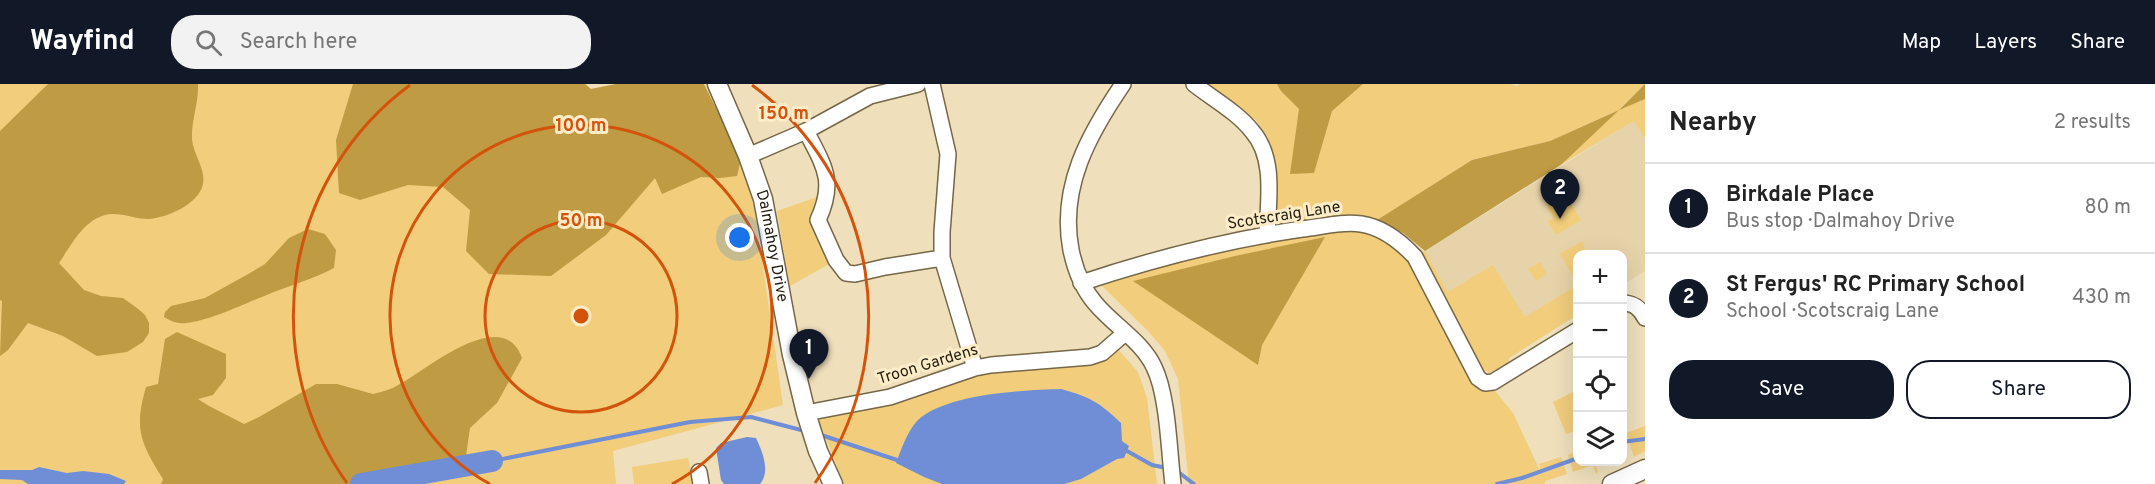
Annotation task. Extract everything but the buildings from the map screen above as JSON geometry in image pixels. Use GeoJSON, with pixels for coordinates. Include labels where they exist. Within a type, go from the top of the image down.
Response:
{"type":"FeatureCollection","features":[{"type":"Feature","properties":{"kind":"street","name":"Dalmahoy Drive"},"geometry":{"type":"LineString","coordinates":[[717,84],[748,156],[763,199],[792,355],[806,413],[818,451],[833,484]]}},
{"type":"Feature","properties":{"kind":"street"},"geometry":{"type":"LineString","coordinates":[[748,156],[806,131],[870,96],[918,84]]}},
{"type":"Feature","properties":{"kind":"street"},"geometry":{"type":"LineString","coordinates":[[932,84],[948,154],[942,258],[975,368]]}},
{"type":"Feature","properties":{"kind":"street"},"geometry":{"type":"LineString","coordinates":[[1123,84],[1090,139],[1078,168],[1069,200],[1068,231],[1074,264],[1081,283],[1095,303],[1149,359],[1160,381],[1173,484]]}},
{"type":"Feature","properties":{"kind":"street"},"geometry":{"type":"LineString","coordinates":[[1194,84],[1245,123],[1254,133],[1262,148],[1267,163],[1269,189],[1267,235]]}},
{"type":"Feature","properties":{"kind":"street"},"geometry":{"type":"LineString","coordinates":[[806,131],[826,175],[829,190],[819,220],[840,267],[846,273],[855,274],[942,258]]}},
{"type":"Feature","properties":{"kind":"street","name":"Scotscraig Lane"},"geometry":{"type":"LineString","coordinates":[[1081,283],[1164,257],[1267,235],[1340,224],[1362,224],[1381,231],[1401,243],[1415,257],[1478,378],[1485,383],[1493,382],[1573,333]]}},
{"type":"Feature","properties":{"kind":"street"},"geometry":{"type":"LineString","coordinates":[[1627,303],[1632,303],[1645,318]]}},
{"type":"Feature","properties":{"kind":"street","name":"Troon Gardens"},"geometry":{"type":"LineString","coordinates":[[806,413],[890,397],[975,368],[1018,362],[1076,360],[1090,357],[1102,352],[1125,333]]}},
{"type":"Feature","properties":{"kind":"street"},"geometry":{"type":"LineString","coordinates":[[1612,484],[1645,469]]}},
{"type":"Feature","properties":{"kind":"shaded area"},"geometry":{"type":"Polygon","coordinates":[[[0,84],[585,84],[591,89],[616,84],[704,84],[741,159],[755,211],[783,405],[613,451],[616,484],[0,484],[0,84]]]}},
{"type":"Feature","properties":{"kind":"shaded area"},"geometry":{"type":"Polygon","coordinates":[[[48,84],[198,84],[192,139],[201,167],[203,184],[195,198],[181,209],[156,218],[142,219],[108,214],[95,219],[77,236],[59,263],[84,290],[101,296],[123,298],[145,315],[149,323],[149,333],[143,342],[127,352],[97,356],[63,336],[28,323],[8,350],[0,356],[2,301],[0,300],[0,131],[48,84]]]}},
{"type":"Feature","properties":{"kind":"shaded area"},"geometry":{"type":"Polygon","coordinates":[[[353,84],[585,84],[591,89],[616,84],[704,84],[741,159],[737,176],[701,177],[662,194],[655,178],[606,235],[551,276],[489,274],[466,251],[470,210],[443,187],[408,185],[360,200],[339,193],[336,140],[353,84]]]}},
{"type":"Feature","properties":{"kind":"shaded area"},"geometry":{"type":"Polygon","coordinates":[[[1202,84],[1511,84],[1517,86],[1520,84],[1645,84],[1620,108],[1645,99],[1645,138],[1634,121],[1562,164],[1616,111],[1550,141],[1472,160],[1377,220],[1353,216],[1280,227],[1273,221],[1268,137],[1255,119],[1249,120],[1202,84]]]}},
{"type":"Feature","properties":{"kind":"shaded area"},"geometry":{"type":"Polygon","coordinates":[[[1277,84],[1363,84],[1332,111],[1314,173],[1290,174],[1299,109],[1277,84]]]}},
{"type":"Feature","properties":{"kind":"shaded area"},"geometry":{"type":"Polygon","coordinates":[[[1645,84],[1645,99],[1619,110],[1645,84]]]}},
{"type":"Feature","properties":{"kind":"shaded area"},"geometry":{"type":"Polygon","coordinates":[[[1619,110],[1562,164],[1425,251],[1403,233],[1377,220],[1472,160],[1550,141],[1619,110]]]}},
{"type":"Feature","properties":{"kind":"shaded area"},"geometry":{"type":"Polygon","coordinates":[[[1645,114],[1645,271],[1627,282],[1627,250],[1573,250],[1573,318],[1500,363],[1448,293],[1425,251],[1645,114]]]}},
{"type":"Feature","properties":{"kind":"shaded area"},"geometry":{"type":"Polygon","coordinates":[[[1565,194],[1581,220],[1556,235],[1548,221],[1553,218],[1546,205],[1565,194]]]}},
{"type":"Feature","properties":{"kind":"shaded area"},"geometry":{"type":"Polygon","coordinates":[[[823,195],[814,216],[813,230],[831,263],[790,286],[777,211],[823,195]]]}},
{"type":"Feature","properties":{"kind":"shaded area"},"geometry":{"type":"Polygon","coordinates":[[[1359,228],[1379,235],[1412,260],[1492,387],[1513,413],[1542,475],[1539,464],[1561,457],[1567,474],[1545,481],[1545,484],[1189,484],[1178,379],[1165,351],[1098,282],[1268,239],[1359,228]]]}},
{"type":"Feature","properties":{"kind":"shaded area"},"geometry":{"type":"Polygon","coordinates":[[[308,229],[325,234],[336,250],[334,268],[196,322],[174,322],[164,317],[165,312],[171,306],[205,298],[265,264],[289,238],[308,229]]]}},
{"type":"Feature","properties":{"kind":"shaded area"},"geometry":{"type":"Polygon","coordinates":[[[1325,237],[1262,345],[1258,365],[1133,281],[1235,256],[1325,237]]]}},
{"type":"Feature","properties":{"kind":"shaded area"},"geometry":{"type":"Polygon","coordinates":[[[1582,241],[1585,250],[1573,250],[1573,276],[1560,254],[1582,241]]]}},
{"type":"Feature","properties":{"kind":"shaded area"},"geometry":{"type":"Polygon","coordinates":[[[1425,251],[1448,292],[1493,265],[1525,317],[1573,287],[1573,318],[1509,358],[1508,363],[1489,373],[1483,369],[1421,253],[1425,251]]]}},
{"type":"Feature","properties":{"kind":"shaded area"},"geometry":{"type":"Polygon","coordinates":[[[1540,262],[1547,274],[1536,281],[1528,269],[1540,262]]]}},
{"type":"Feature","properties":{"kind":"shaded area"},"geometry":{"type":"Polygon","coordinates":[[[177,332],[226,354],[226,378],[213,395],[198,399],[244,424],[316,384],[337,384],[373,394],[387,390],[445,355],[482,339],[499,337],[512,343],[522,358],[497,403],[470,428],[464,470],[393,484],[161,484],[163,479],[141,435],[140,414],[146,387],[158,384],[165,339],[177,332]]]}},
{"type":"Feature","properties":{"kind":"shaded area"},"geometry":{"type":"Polygon","coordinates":[[[1117,348],[1138,372],[1147,398],[1157,484],[844,484],[820,423],[819,417],[887,402],[907,401],[924,391],[997,369],[1023,370],[1117,348]]]}},
{"type":"Feature","properties":{"kind":"shaded area"},"geometry":{"type":"Polygon","coordinates":[[[1573,392],[1573,431],[1566,434],[1553,402],[1573,392]]]}},
{"type":"Feature","properties":{"kind":"shaded area"},"geometry":{"type":"Polygon","coordinates":[[[1645,426],[1645,451],[1634,457],[1627,433],[1645,426]]]}},
{"type":"Feature","properties":{"kind":"shaded area"},"geometry":{"type":"Polygon","coordinates":[[[1573,453],[1573,466],[1590,466],[1573,472],[1568,455],[1573,453]]]}},
{"type":"Feature","properties":{"kind":"shaded area"},"geometry":{"type":"Polygon","coordinates":[[[688,458],[693,484],[634,484],[632,467],[688,458]]]}},
{"type":"Feature","properties":{"kind":"water"},"geometry":{"type":"Polygon","coordinates":[[[1061,389],[1094,401],[1121,423],[1122,441],[1129,446],[1124,458],[1117,459],[1081,479],[1064,484],[942,484],[896,463],[913,425],[929,412],[965,399],[985,395],[1061,389]]]}},
{"type":"Feature","properties":{"kind":"water"},"geometry":{"type":"Polygon","coordinates":[[[747,437],[756,438],[761,449],[765,467],[763,479],[760,484],[724,484],[721,480],[716,448],[721,443],[747,437]]]}},
{"type":"Feature","properties":{"kind":"water"},"geometry":{"type":"Polygon","coordinates":[[[39,467],[67,473],[83,471],[109,474],[126,481],[124,484],[28,484],[22,480],[0,479],[0,470],[32,470],[39,467]]]}},
{"type":"Feature","properties":{"kind":"waterway"},"geometry":{"type":"LineString","coordinates":[[492,461],[690,422],[751,417],[805,431]]}},
{"type":"Feature","properties":{"kind":"waterway"},"geometry":{"type":"LineString","coordinates":[[818,434],[897,460]]}},
{"type":"Feature","properties":{"kind":"waterway"},"geometry":{"type":"LineString","coordinates":[[1627,441],[1645,439]]}},
{"type":"Feature","properties":{"kind":"waterway"},"geometry":{"type":"LineString","coordinates":[[1127,451],[1152,465],[1167,468]]}},
{"type":"Feature","properties":{"kind":"waterway"},"geometry":{"type":"LineString","coordinates":[[1497,484],[1522,478],[1573,460]]}},
{"type":"Feature","properties":{"kind":"waterway"},"geometry":{"type":"LineString","coordinates":[[361,484],[492,461]]}},
{"type":"Feature","properties":{"kind":"waterway"},"geometry":{"type":"LineString","coordinates":[[1177,471],[1194,484]]}},
{"type":"Feature","properties":{"kind":"place","name":"St Fergus' RC Primary School"},"geometry":{"type":"Point","coordinates":[1560,219]}},
{"type":"Feature","properties":{"kind":"place","name":"Birkdale Place"},"geometry":{"type":"Point","coordinates":[809,379]}}]}
